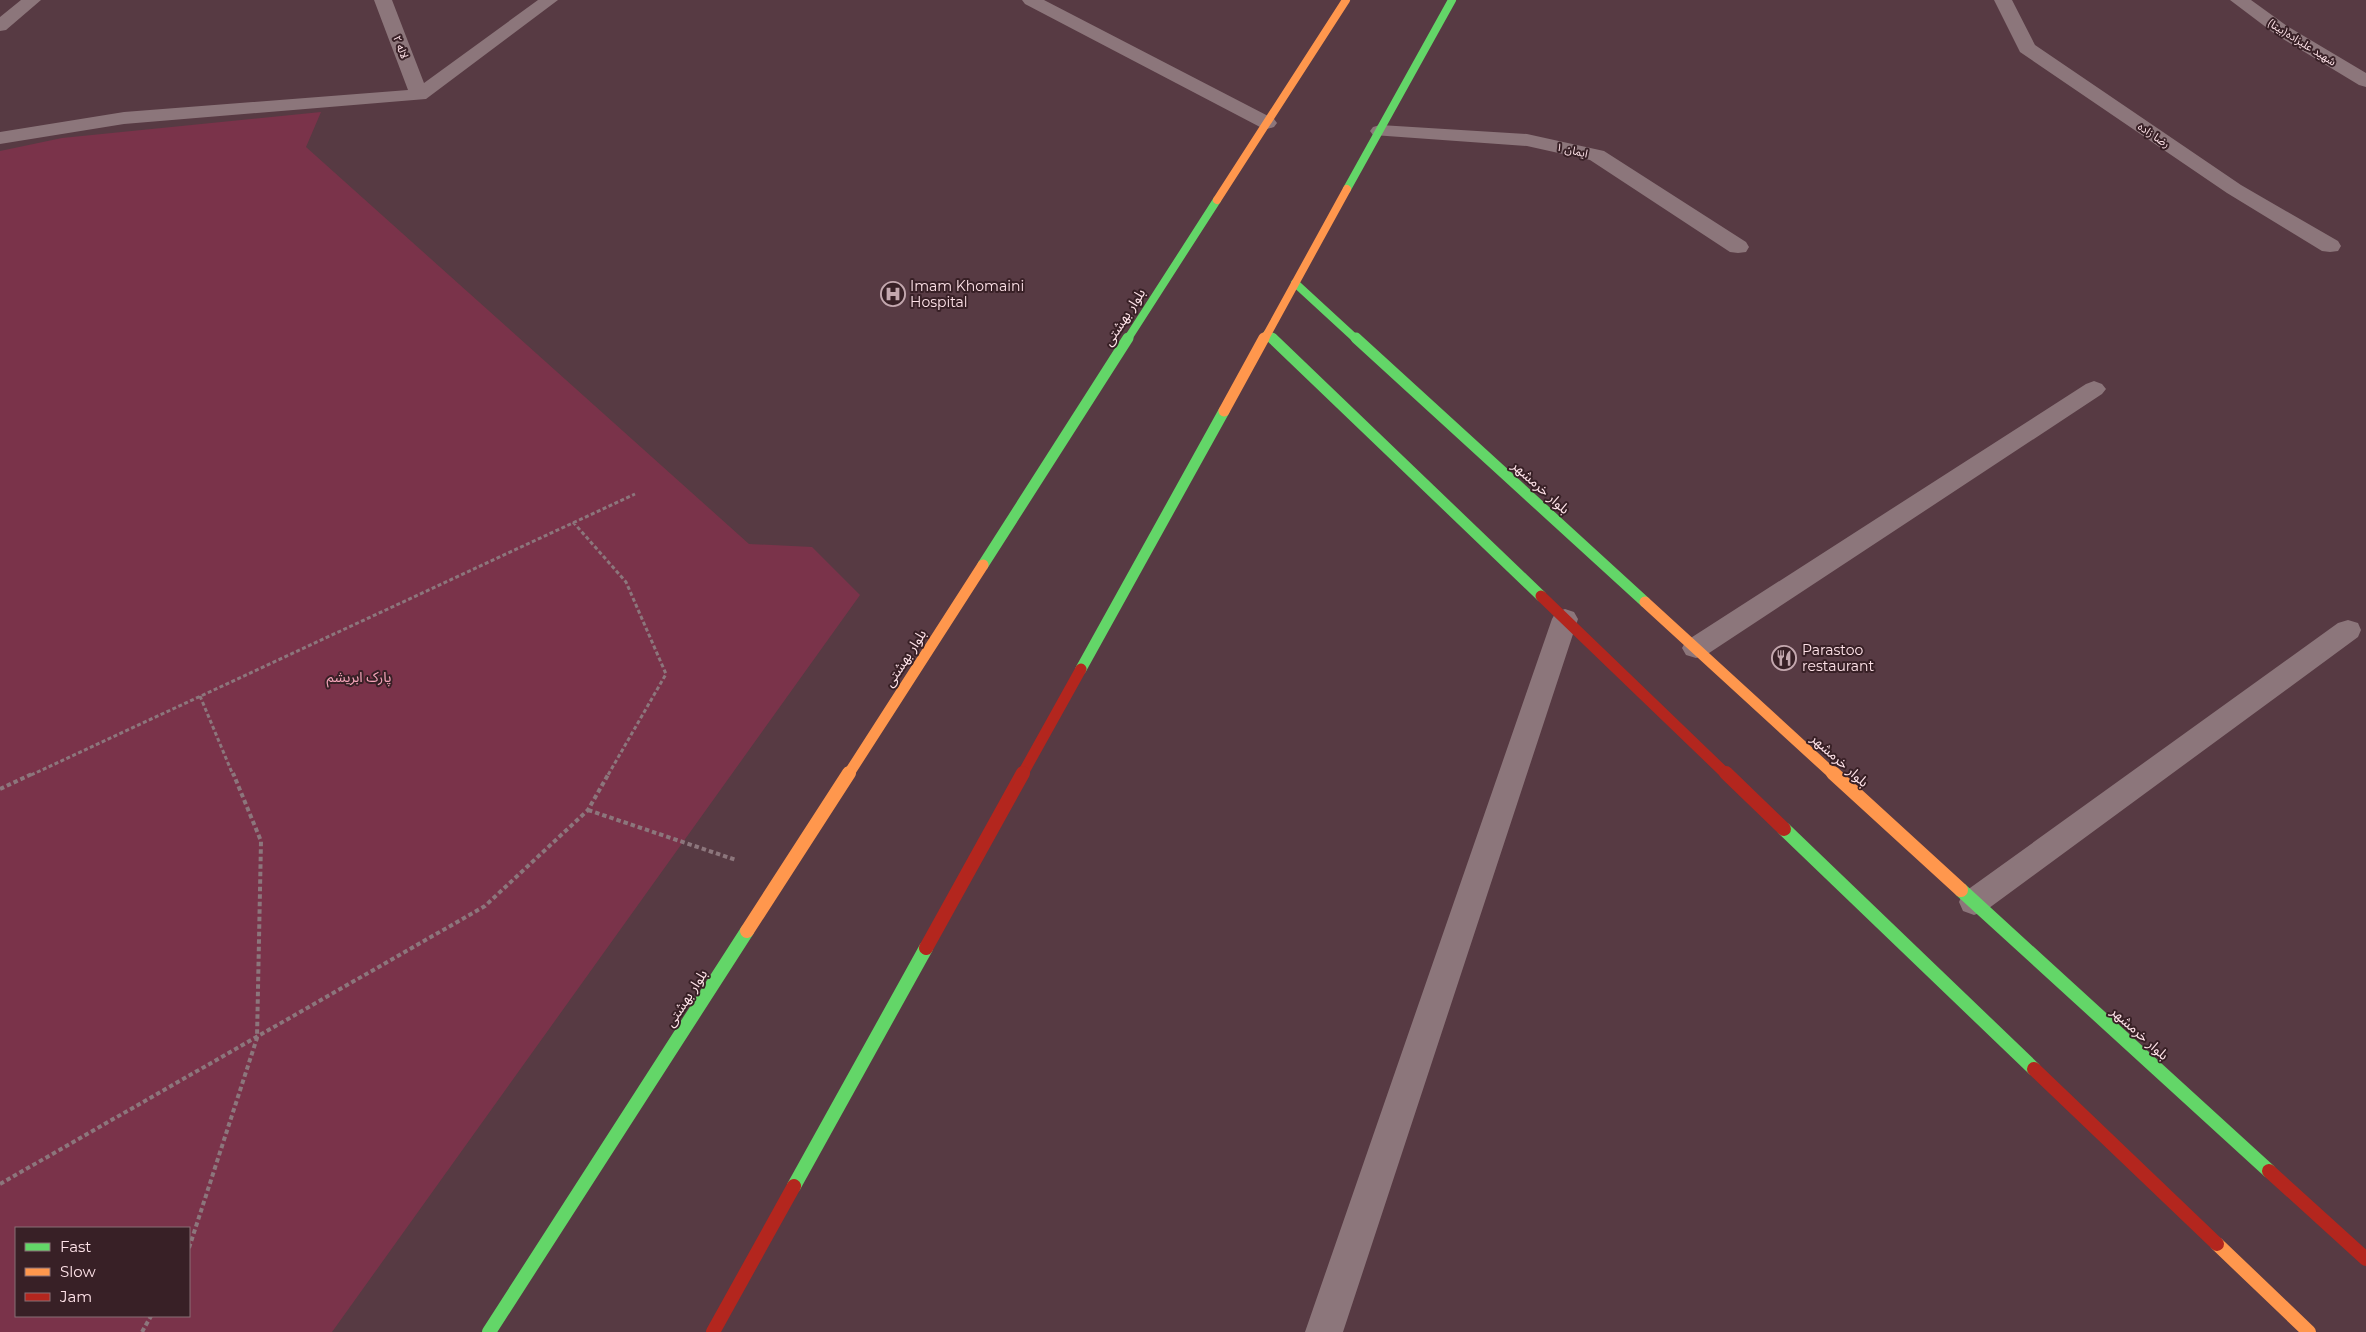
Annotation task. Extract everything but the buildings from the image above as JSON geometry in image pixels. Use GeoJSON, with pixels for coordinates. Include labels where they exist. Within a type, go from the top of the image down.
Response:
{"type":"FeatureCollection","features":[{"type":"Feature","properties":{"kind":"main road","name":"بلوار بهشتی"},"geometry":{"type":"LineString","coordinates":[[489,1332],[1346,0]]}},
{"type":"Feature","properties":{"kind":"main road"},"geometry":{"type":"LineString","coordinates":[[713,1332],[1452,0]]}},
{"type":"Feature","properties":{"kind":"main road","name":"بلوار خرمشهر"},"geometry":{"type":"LineString","coordinates":[[1295,283],[2366,1259]]}},
{"type":"Feature","properties":{"kind":"main road"},"geometry":{"type":"LineString","coordinates":[[1267,334],[2309,1332]]}},
{"type":"Feature","properties":{"kind":"street"},"geometry":{"type":"LineString","coordinates":[[0,26],[32,0]]}},
{"type":"Feature","properties":{"kind":"street","name":"لاله ۲"},"geometry":{"type":"LineString","coordinates":[[383,0],[419,95]]}},
{"type":"Feature","properties":{"kind":"street"},"geometry":{"type":"LineString","coordinates":[[0,138],[124,118],[419,95],[550,0]]}},
{"type":"Feature","properties":{"kind":"street"},"geometry":{"type":"LineString","coordinates":[[1031,0],[1266,123]]}},
{"type":"Feature","properties":{"kind":"street","name":"رضا زاده"},"geometry":{"type":"LineString","coordinates":[[2003,0],[2027,48],[2234,188],[2330,246]]}},
{"type":"Feature","properties":{"kind":"street","name":"شهید علیزاده(بیتا)"},"geometry":{"type":"LineString","coordinates":[[2240,0],[2281,30],[2366,81]]}},
{"type":"Feature","properties":{"kind":"street","name":"ایمان ۱"},"geometry":{"type":"LineString","coordinates":[[1380,131],[1527,140],[1597,155],[1738,247]]}},
{"type":"Feature","properties":{"kind":"street"},"geometry":{"type":"LineString","coordinates":[[1696,648],[2094,389]]}},
{"type":"Feature","properties":{"kind":"street"},"geometry":{"type":"LineString","coordinates":[[1324,1332],[1565,619]]}},
{"type":"Feature","properties":{"kind":"street"},"geometry":{"type":"LineString","coordinates":[[1974,902],[2348,630]]}},
{"type":"Feature","properties":{"kind":"path"},"geometry":{"type":"LineString","coordinates":[[0,789],[635,494]]}},
{"type":"Feature","properties":{"kind":"path"},"geometry":{"type":"LineString","coordinates":[[0,1184],[485,906],[588,810],[666,674],[626,582],[573,522]]}},
{"type":"Feature","properties":{"kind":"path"},"geometry":{"type":"LineString","coordinates":[[190,1245],[256,1038],[261,841],[200,696]]}},
{"type":"Feature","properties":{"kind":"path"},"geometry":{"type":"LineString","coordinates":[[588,810],[782,876]]}},
{"type":"Feature","properties":{"kind":"path"},"geometry":{"type":"LineString","coordinates":[[142,1332],[150,1317]]}},
{"type":"Feature","properties":{"kind":"green space","name":"پارک ابریشم"},"geometry":{"type":"Polygon","coordinates":[[[321,112],[306,147],[749,544],[812,547],[860,595],[332,1332],[0,1332],[0,151],[62,138],[321,112]]]}},
{"type":"Feature","properties":{"kind":"traffic: fast"},"geometry":{"type":"LineString","coordinates":[[1347,189],[1452,0]]}},
{"type":"Feature","properties":{"kind":"traffic: fast"},"geometry":{"type":"LineString","coordinates":[[983,565],[1217,200]]}},
{"type":"Feature","properties":{"kind":"traffic: fast"},"geometry":{"type":"LineString","coordinates":[[1295,283],[1645,602]]}},
{"type":"Feature","properties":{"kind":"traffic: fast"},"geometry":{"type":"LineString","coordinates":[[1267,334],[1541,596]]}},
{"type":"Feature","properties":{"kind":"traffic: fast"},"geometry":{"type":"LineString","coordinates":[[1081,669],[1224,411]]}},
{"type":"Feature","properties":{"kind":"traffic: fast"},"geometry":{"type":"LineString","coordinates":[[1784,829],[2034,1069]]}},
{"type":"Feature","properties":{"kind":"traffic: fast"},"geometry":{"type":"LineString","coordinates":[[1961,890],[2269,1171]]}},
{"type":"Feature","properties":{"kind":"traffic: fast"},"geometry":{"type":"LineString","coordinates":[[489,1332],[747,931]]}},
{"type":"Feature","properties":{"kind":"traffic: fast"},"geometry":{"type":"LineString","coordinates":[[794,1186],[926,948]]}},
{"type":"Feature","properties":{"kind":"traffic: slow"},"geometry":{"type":"LineString","coordinates":[[1217,200],[1346,0]]}},
{"type":"Feature","properties":{"kind":"traffic: slow"},"geometry":{"type":"LineString","coordinates":[[1224,411],[1347,189]]}},
{"type":"Feature","properties":{"kind":"traffic: slow"},"geometry":{"type":"LineString","coordinates":[[747,931],[983,565]]}},
{"type":"Feature","properties":{"kind":"traffic: slow"},"geometry":{"type":"LineString","coordinates":[[1645,602],[1961,890]]}},
{"type":"Feature","properties":{"kind":"traffic: slow"},"geometry":{"type":"LineString","coordinates":[[2217,1244],[2309,1332]]}},
{"type":"Feature","properties":{"kind":"traffic: jam"},"geometry":{"type":"LineString","coordinates":[[1541,596],[1784,829]]}},
{"type":"Feature","properties":{"kind":"traffic: jam"},"geometry":{"type":"LineString","coordinates":[[926,948],[1081,669]]}},
{"type":"Feature","properties":{"kind":"traffic: jam"},"geometry":{"type":"LineString","coordinates":[[2034,1069],[2217,1244]]}},
{"type":"Feature","properties":{"kind":"traffic: jam"},"geometry":{"type":"LineString","coordinates":[[2269,1171],[2366,1259]]}},
{"type":"Feature","properties":{"kind":"traffic: jam"},"geometry":{"type":"LineString","coordinates":[[713,1332],[794,1186]]}},
{"type":"Feature","properties":{"kind":"place","name":"Imam Khomaini Hospital"},"geometry":{"type":"Point","coordinates":[893,294]}},
{"type":"Feature","properties":{"kind":"place","name":"Parastoo restaurant"},"geometry":{"type":"Point","coordinates":[1784,658]}}]}
